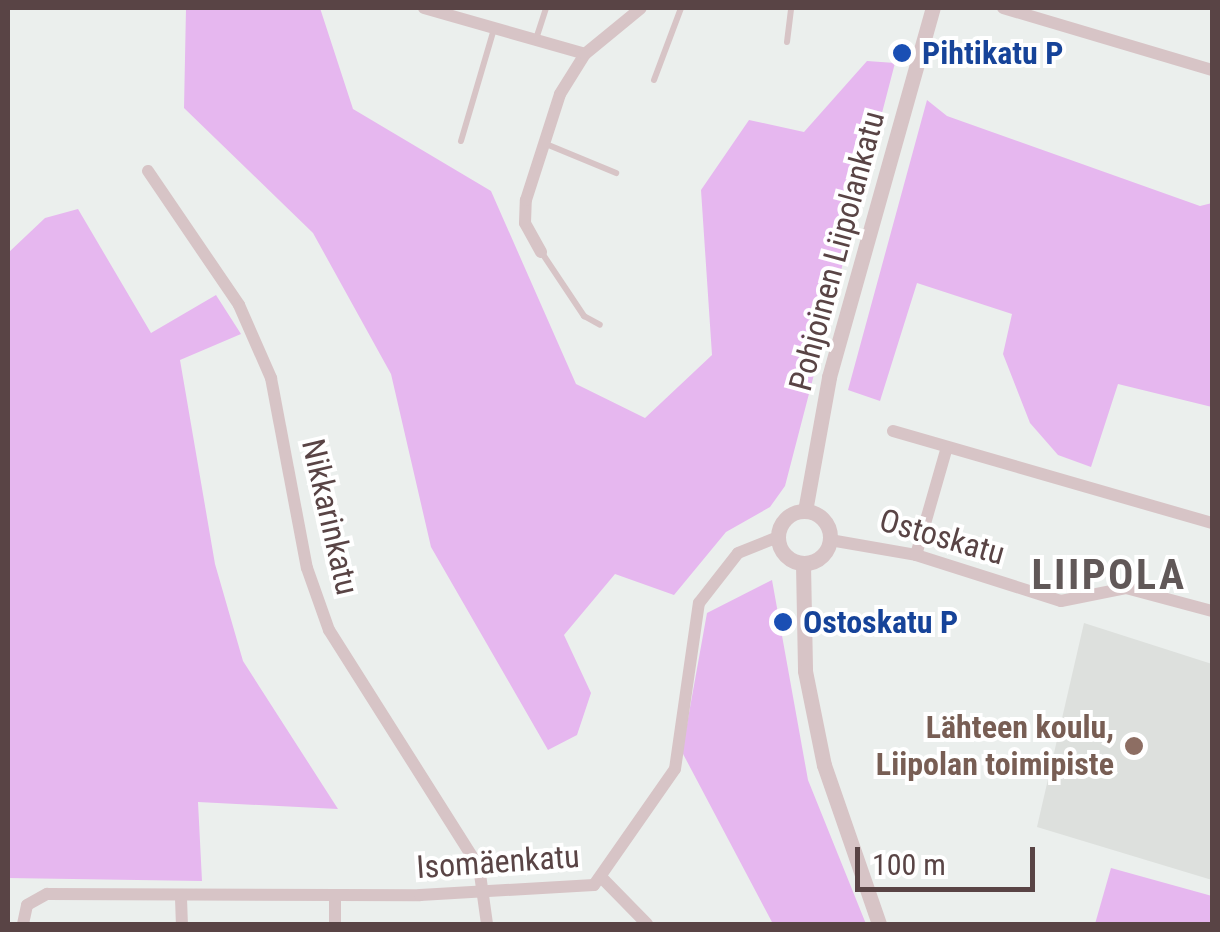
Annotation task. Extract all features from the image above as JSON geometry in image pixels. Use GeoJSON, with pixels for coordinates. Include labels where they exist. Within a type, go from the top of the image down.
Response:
{"type":"FeatureCollection","features":[{"type":"Feature","properties":{"kind":"street"},"geometry":{"type":"LineString","coordinates":[[426,8],[585,54]]}},
{"type":"Feature","properties":{"kind":"street"},"geometry":{"type":"LineString","coordinates":[[541,252],[525,224],[540,144],[585,54],[641,8]]}},
{"type":"Feature","properties":{"kind":"street","name":"Pohjoinen Liipolankatu"},"geometry":{"type":"LineString","coordinates":[[805,511],[829,376],[932,8]]}},
{"type":"Feature","properties":{"kind":"street"},"geometry":{"type":"LineString","coordinates":[[1003,8],[1212,70]]}},
{"type":"Feature","properties":{"kind":"street","name":"Nikkarinkatu"},"geometry":{"type":"LineString","coordinates":[[148,171],[233,294],[271,378],[307,568],[329,630],[487,889]]}},
{"type":"Feature","properties":{"kind":"street"},"geometry":{"type":"LineString","coordinates":[[893,431],[1212,522]]}},
{"type":"Feature","properties":{"kind":"street"},"geometry":{"type":"LineString","coordinates":[[916,555],[948,446]]}},
{"type":"Feature","properties":{"kind":"street"},"geometry":{"type":"LineString","coordinates":[[805,511],[823,520],[830,540],[822,556],[803,564],[791,560],[778,537],[785,520],[805,511]]}},
{"type":"Feature","properties":{"kind":"street","name":"Isomäenkatu"},"geometry":{"type":"LineString","coordinates":[[23,924],[27,905],[47,894],[182,898],[487,889],[560,891],[603,879],[675,769],[699,603],[738,552],[778,537]]}},
{"type":"Feature","properties":{"kind":"street","name":"Ostoskatu"},"geometry":{"type":"LineString","coordinates":[[830,540],[916,555],[1061,601],[1126,588],[1212,611]]}},
{"type":"Feature","properties":{"kind":"street"},"geometry":{"type":"LineString","coordinates":[[803,564],[805,671],[824,765],[879,924]]}},
{"type":"Feature","properties":{"kind":"street"},"geometry":{"type":"LineString","coordinates":[[603,879],[647,924]]}},
{"type":"Feature","properties":{"kind":"street"},"geometry":{"type":"LineString","coordinates":[[487,889],[487,924]]}},
{"type":"Feature","properties":{"kind":"street"},"geometry":{"type":"LineString","coordinates":[[335,896],[336,924]]}},
{"type":"Feature","properties":{"kind":"street"},"geometry":{"type":"LineString","coordinates":[[182,898],[182,924]]}},
{"type":"Feature","properties":{"kind":"lane"},"geometry":{"type":"LineString","coordinates":[[536,40],[546,8]]}},
{"type":"Feature","properties":{"kind":"lane"},"geometry":{"type":"LineString","coordinates":[[654,80],[681,8]]}},
{"type":"Feature","properties":{"kind":"lane"},"geometry":{"type":"LineString","coordinates":[[787,42],[791,8]]}},
{"type":"Feature","properties":{"kind":"lane"},"geometry":{"type":"LineString","coordinates":[[460,141],[494,28]]}},
{"type":"Feature","properties":{"kind":"lane"},"geometry":{"type":"LineString","coordinates":[[540,144],[554,144],[616,173]]}},
{"type":"Feature","properties":{"kind":"lane"},"geometry":{"type":"LineString","coordinates":[[541,252],[584,316],[600,325]]}},
{"type":"Feature","properties":{"kind":"shaded area"},"geometry":{"type":"Polygon","coordinates":[[[186,8],[320,8],[353,109],[491,191],[576,384],[645,418],[712,355],[701,190],[749,120],[804,132],[867,61],[895,63],[785,486],[770,507],[726,532],[674,595],[615,574],[564,635],[591,693],[577,735],[548,750],[431,547],[391,374],[313,233],[184,108],[186,8]]]}},
{"type":"Feature","properties":{"kind":"shaded area"},"geometry":{"type":"Polygon","coordinates":[[[927,100],[947,116],[1200,206],[1212,203],[1212,407],[1118,384],[1091,467],[1058,455],[1030,423],[1003,354],[1012,314],[917,283],[880,401],[848,390],[927,100]]]}},
{"type":"Feature","properties":{"kind":"shaded area"},"geometry":{"type":"Polygon","coordinates":[[[78,209],[151,333],[216,295],[241,334],[180,360],[215,564],[243,661],[338,809],[198,802],[202,881],[8,878],[8,253],[45,218],[78,209]]]}},
{"type":"Feature","properties":{"kind":"shaded area"},"geometry":{"type":"Polygon","coordinates":[[[772,580],[808,780],[866,924],[773,924],[682,752],[707,613],[772,580]]]}},
{"type":"Feature","properties":{"kind":"shaded area","name":"Lähteen koulu, Liipolan toimipiste"},"geometry":{"type":"Polygon","coordinates":[[[1084,623],[1212,664],[1212,880],[1037,827],[1084,623]]]}},
{"type":"Feature","properties":{"kind":"shaded area"},"geometry":{"type":"Polygon","coordinates":[[[1111,868],[1212,896],[1212,924],[1095,924],[1111,868]]]}},
{"type":"Feature","properties":{"kind":"place","name":"Pihtikatu P"},"geometry":{"type":"Point","coordinates":[902,53]}},
{"type":"Feature","properties":{"kind":"place","name":"Ostoskatu P"},"geometry":{"type":"Point","coordinates":[783,622]}},
{"type":"Feature","properties":{"kind":"place","name":"Lähteen koulu, Liipolan toimipiste"},"geometry":{"type":"Point","coordinates":[1134,746]}},
{"type":"Feature","properties":{"kind":"district","name":"LIIPOLA"},"geometry":{"type":"Point","coordinates":[1109,575]}}]}
